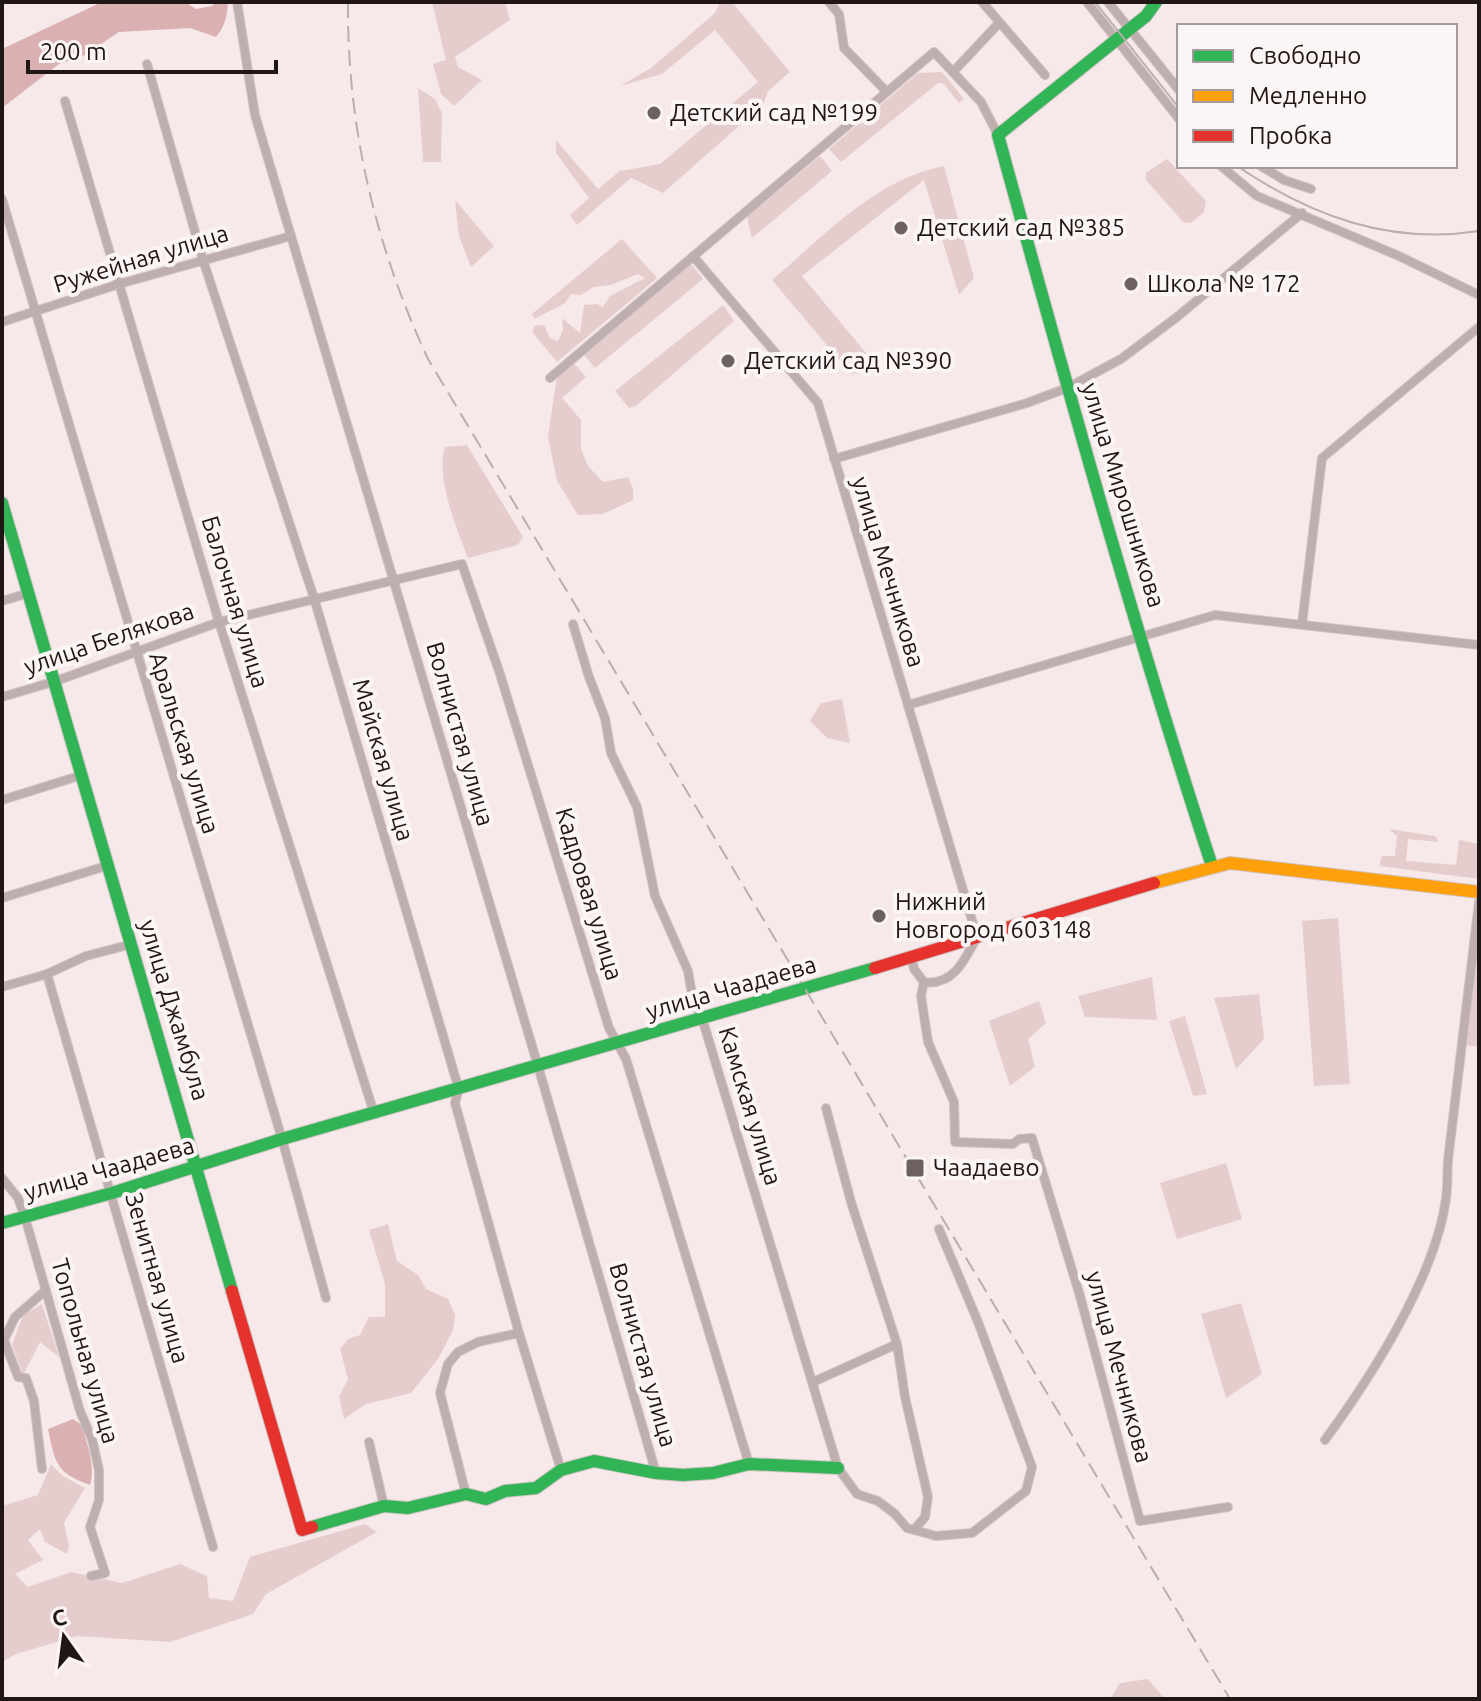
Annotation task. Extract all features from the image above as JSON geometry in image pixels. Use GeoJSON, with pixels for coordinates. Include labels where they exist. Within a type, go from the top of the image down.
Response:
{"type":"FeatureCollection","features":[{"type":"Feature","properties":{"kind":"street","name":"Волнистая улица"},"geometry":{"type":"LineString","coordinates":[[238,2],[255,115],[656,1473]]}},
{"type":"Feature","properties":{"kind":"street"},"geometry":{"type":"LineString","coordinates":[[829,2],[839,14],[844,48],[886,91]]}},
{"type":"Feature","properties":{"kind":"street"},"geometry":{"type":"LineString","coordinates":[[982,2],[1045,75]]}},
{"type":"Feature","properties":{"kind":"street"},"geometry":{"type":"LineString","coordinates":[[1087,2],[1125,33],[1177,88]]}},
{"type":"Feature","properties":{"kind":"street"},"geometry":{"type":"LineString","coordinates":[[1108,2],[1177,116]]}},
{"type":"Feature","properties":{"kind":"street"},"geometry":{"type":"LineString","coordinates":[[550,378],[934,52],[981,102],[998,135],[1146,16],[1156,2]]}},
{"type":"Feature","properties":{"kind":"street"},"geometry":{"type":"LineString","coordinates":[[953,72],[999,23]]}},
{"type":"Feature","properties":{"kind":"street","name":"Майская улица"},"geometry":{"type":"LineString","coordinates":[[147,64],[203,260],[314,598],[459,1088],[455,1103],[561,1470]]}},
{"type":"Feature","properties":{"kind":"street","name":"Балочная улица"},"geometry":{"type":"LineString","coordinates":[[65,101],[219,622],[374,1113]]}},
{"type":"Feature","properties":{"kind":"street","name":"улица Мирошникова"},"geometry":{"type":"LineString","coordinates":[[998,135],[1067,388],[1212,866]]}},
{"type":"Feature","properties":{"kind":"street"},"geometry":{"type":"LineString","coordinates":[[1223,168],[1257,196],[1302,213],[1479,295]]}},
{"type":"Feature","properties":{"kind":"street"},"geometry":{"type":"LineString","coordinates":[[1264,168],[1284,180],[1311,189]]}},
{"type":"Feature","properties":{"kind":"street","name":"Аральская улица"},"geometry":{"type":"LineString","coordinates":[[2,199],[282,1139],[326,1298]]}},
{"type":"Feature","properties":{"kind":"street"},"geometry":{"type":"LineString","coordinates":[[834,459],[1027,403],[1067,388],[1121,359],[1177,317],[1302,213]]}},
{"type":"Feature","properties":{"kind":"street","name":"Ружейная улица"},"geometry":{"type":"LineString","coordinates":[[2,322],[119,284],[291,236]]}},
{"type":"Feature","properties":{"kind":"street","name":"улица Мечникова"},"geometry":{"type":"LineString","coordinates":[[693,256],[818,403],[977,937]]}},
{"type":"Feature","properties":{"kind":"street"},"geometry":{"type":"LineString","coordinates":[[1302,624],[1322,458],[1479,327]]}},
{"type":"Feature","properties":{"kind":"street","name":"улица Джамбула"},"geometry":{"type":"LineString","coordinates":[[2,503],[302,1530],[384,1506]]}},
{"type":"Feature","properties":{"kind":"street","name":"улица Белякова"},"geometry":{"type":"LineString","coordinates":[[2,697],[56,681],[219,622],[462,564]]}},
{"type":"Feature","properties":{"kind":"street","name":"Кадровая улица"},"geometry":{"type":"LineString","coordinates":[[462,564],[500,674],[609,1028],[619,1044],[749,1464]]}},
{"type":"Feature","properties":{"kind":"street"},"geometry":{"type":"LineString","coordinates":[[2,601],[29,593]]}},
{"type":"Feature","properties":{"kind":"street"},"geometry":{"type":"LineString","coordinates":[[908,705],[1215,615],[1479,645]]}},
{"type":"Feature","properties":{"kind":"street","name":"Камская улица"},"geometry":{"type":"LineString","coordinates":[[573,624],[605,718],[611,753],[637,807],[655,896],[688,971],[693,1000],[702,1018],[838,1468]]}},
{"type":"Feature","properties":{"kind":"street"},"geometry":{"type":"LineString","coordinates":[[2,800],[82,775]]}},
{"type":"Feature","properties":{"kind":"street","name":"улица Чаадаева"},"geometry":{"type":"LineString","coordinates":[[2,1223],[112,1193],[282,1139],[619,1044],[1212,866],[1245,864],[1479,892]]}},
{"type":"Feature","properties":{"kind":"street"},"geometry":{"type":"LineString","coordinates":[[2,898],[106,866]]}},
{"type":"Feature","properties":{"kind":"street"},"geometry":{"type":"LineString","coordinates":[[1325,1440],[1349,1408],[1413,1300],[1436,1239],[1446,1199],[1479,902]]}},
{"type":"Feature","properties":{"kind":"street"},"geometry":{"type":"LineString","coordinates":[[911,956],[914,969],[924,982],[939,982],[954,974],[977,937]]}},
{"type":"Feature","properties":{"kind":"street"},"geometry":{"type":"LineString","coordinates":[[2,987],[47,974],[86,956],[132,944]]}},
{"type":"Feature","properties":{"kind":"street","name":"Зенитная улица"},"geometry":{"type":"LineString","coordinates":[[47,974],[213,1547]]}},
{"type":"Feature","properties":{"kind":"street","name":"улица Мечникова"},"geometry":{"type":"LineString","coordinates":[[924,982],[921,996],[928,1042],[954,1102],[955,1142],[1013,1144],[1019,1139],[1032,1138],[1080,1296],[1140,1521],[1228,1507]]}},
{"type":"Feature","properties":{"kind":"street"},"geometry":{"type":"LineString","coordinates":[[826,1108],[851,1202],[897,1344],[905,1397],[928,1497],[925,1517],[914,1530]]}},
{"type":"Feature","properties":{"kind":"street","name":"Топольная улица"},"geometry":{"type":"LineString","coordinates":[[2,1178],[18,1198],[25,1217],[99,1470],[99,1500],[90,1527],[105,1573],[91,1576]]}},
{"type":"Feature","properties":{"kind":"street"},"geometry":{"type":"LineString","coordinates":[[369,1442],[384,1506],[408,1508],[466,1494],[486,1499],[505,1491],[536,1488],[561,1470],[594,1461],[683,1475],[713,1473],[749,1464],[838,1468],[857,1494],[878,1501],[907,1528],[936,1536],[972,1533],[1026,1491],[1032,1467],[978,1322],[939,1229]]}},
{"type":"Feature","properties":{"kind":"street"},"geometry":{"type":"LineString","coordinates":[[42,1469],[34,1401],[26,1378],[18,1377],[4,1340],[15,1317],[46,1290]]}},
{"type":"Feature","properties":{"kind":"street"},"geometry":{"type":"LineString","coordinates":[[466,1494],[440,1393],[448,1364],[458,1352],[478,1342],[519,1333]]}},
{"type":"Feature","properties":{"kind":"street"},"geometry":{"type":"LineString","coordinates":[[813,1382],[897,1344]]}},
{"type":"Feature","properties":{"kind":"shaded area"},"geometry":{"type":"Polygon","coordinates":[[[102,2],[185,2],[196,9],[212,6],[215,2],[228,2],[225,21],[216,37],[190,28],[119,32],[83,56],[59,64],[2,108],[2,49],[102,2]]]}},
{"type":"Feature","properties":{"kind":"shaded area"},"geometry":{"type":"Polygon","coordinates":[[[432,2],[505,2],[510,20],[455,57],[458,67],[482,80],[454,106],[441,94],[433,64],[446,60],[432,2]]]}},
{"type":"Feature","properties":{"kind":"shaded area"},"geometry":{"type":"Polygon","coordinates":[[[720,2],[732,2],[790,72],[768,91],[763,105],[663,193],[631,178],[577,225],[570,215],[589,198],[556,153],[556,140],[598,189],[620,171],[660,164],[758,82],[715,30],[662,74],[620,86],[651,68],[715,13],[720,2]]]}},
{"type":"Feature","properties":{"kind":"shaded area"},"geometry":{"type":"Polygon","coordinates":[[[942,72],[964,99],[959,103],[943,83],[938,83],[841,162],[829,149],[918,73],[942,72]]]}},
{"type":"Feature","properties":{"kind":"shaded area"},"geometry":{"type":"Polygon","coordinates":[[[418,88],[435,99],[442,113],[441,162],[423,162],[418,88]]]}},
{"type":"Feature","properties":{"kind":"shaded area"},"geometry":{"type":"Polygon","coordinates":[[[820,156],[832,171],[752,238],[747,217],[820,156]]]}},
{"type":"Feature","properties":{"kind":"shaded area"},"geometry":{"type":"Polygon","coordinates":[[[1167,159],[1206,201],[1204,212],[1191,223],[1183,222],[1146,180],[1146,173],[1167,159]]]}},
{"type":"Feature","properties":{"kind":"shaded area"},"geometry":{"type":"Polygon","coordinates":[[[944,166],[974,278],[959,295],[924,180],[802,276],[881,371],[851,374],[772,280],[831,228],[873,197],[919,173],[944,166]]]}},
{"type":"Feature","properties":{"kind":"shaded area"},"geometry":{"type":"Polygon","coordinates":[[[455,200],[494,246],[471,267],[459,236],[455,200]]]}},
{"type":"Feature","properties":{"kind":"shaded area"},"geometry":{"type":"Polygon","coordinates":[[[622,239],[657,278],[557,362],[533,333],[534,326],[544,325],[550,338],[558,341],[563,330],[562,318],[580,333],[584,305],[603,307],[610,296],[645,278],[638,274],[611,285],[593,287],[581,295],[571,294],[565,303],[534,319],[532,314],[622,239]]]}},
{"type":"Feature","properties":{"kind":"shaded area"},"geometry":{"type":"Polygon","coordinates":[[[691,264],[703,279],[595,368],[584,355],[691,264]]]}},
{"type":"Feature","properties":{"kind":"shaded area"},"geometry":{"type":"Polygon","coordinates":[[[723,305],[734,321],[636,406],[629,408],[615,391],[723,305]]]}},
{"type":"Feature","properties":{"kind":"shaded area"},"geometry":{"type":"Polygon","coordinates":[[[574,363],[586,377],[562,398],[581,420],[581,449],[588,466],[603,482],[628,477],[633,489],[633,500],[603,514],[578,515],[557,481],[548,437],[557,376],[574,363]]]}},
{"type":"Feature","properties":{"kind":"shaded area"},"geometry":{"type":"Polygon","coordinates":[[[467,445],[523,537],[518,545],[468,558],[449,503],[443,473],[445,447],[467,445]]]}},
{"type":"Feature","properties":{"kind":"shaded area"},"geometry":{"type":"Polygon","coordinates":[[[842,699],[850,743],[827,738],[810,721],[821,703],[842,699]]]}},
{"type":"Feature","properties":{"kind":"shaded area"},"geometry":{"type":"Polygon","coordinates":[[[1389,829],[1435,836],[1439,842],[1408,839],[1406,861],[1456,865],[1459,840],[1479,844],[1479,879],[1379,866],[1382,856],[1395,856],[1397,836],[1389,829]]]}},
{"type":"Feature","properties":{"kind":"shaded area"},"geometry":{"type":"Polygon","coordinates":[[[1338,918],[1350,1084],[1314,1086],[1302,921],[1338,918]]]}},
{"type":"Feature","properties":{"kind":"shaded area"},"geometry":{"type":"Polygon","coordinates":[[[1479,926],[1479,1047],[1466,1045],[1479,926]]]}},
{"type":"Feature","properties":{"kind":"shaded area"},"geometry":{"type":"Polygon","coordinates":[[[1152,977],[1157,1020],[1085,1017],[1078,996],[1152,977]]]}},
{"type":"Feature","properties":{"kind":"shaded area"},"geometry":{"type":"Polygon","coordinates":[[[1259,994],[1264,1039],[1236,1069],[1214,998],[1259,994]]]}},
{"type":"Feature","properties":{"kind":"shaded area"},"geometry":{"type":"Polygon","coordinates":[[[1039,1001],[1046,1023],[1028,1039],[1035,1067],[1010,1086],[989,1021],[1039,1001]]]}},
{"type":"Feature","properties":{"kind":"shaded area"},"geometry":{"type":"Polygon","coordinates":[[[1185,1016],[1207,1094],[1193,1096],[1169,1021],[1185,1016]]]}},
{"type":"Feature","properties":{"kind":"shaded area"},"geometry":{"type":"Polygon","coordinates":[[[1226,1163],[1242,1219],[1177,1239],[1160,1183],[1226,1163]]]}},
{"type":"Feature","properties":{"kind":"shaded area"},"geometry":{"type":"Polygon","coordinates":[[[388,1224],[397,1261],[418,1275],[426,1289],[448,1299],[455,1315],[453,1330],[438,1359],[411,1393],[366,1404],[344,1419],[339,1397],[348,1379],[340,1349],[348,1339],[360,1335],[369,1317],[385,1317],[385,1284],[369,1230],[388,1224]]]}},
{"type":"Feature","properties":{"kind":"shaded area"},"geometry":{"type":"Polygon","coordinates":[[[1241,1303],[1262,1374],[1226,1398],[1201,1314],[1241,1303]]]}},
{"type":"Feature","properties":{"kind":"shaded area"},"geometry":{"type":"Polygon","coordinates":[[[42,1304],[59,1357],[40,1342],[23,1375],[12,1345],[23,1315],[42,1304]]]}},
{"type":"Feature","properties":{"kind":"shaded area"},"geometry":{"type":"Polygon","coordinates":[[[73,1419],[82,1425],[88,1448],[92,1470],[90,1485],[70,1476],[55,1458],[48,1429],[73,1419]]]}},
{"type":"Feature","properties":{"kind":"shaded area"},"geometry":{"type":"Polygon","coordinates":[[[51,1464],[63,1476],[85,1488],[64,1523],[69,1546],[67,1554],[45,1542],[40,1529],[28,1540],[43,1560],[15,1574],[28,1587],[71,1572],[122,1583],[180,1564],[207,1576],[209,1598],[233,1601],[250,1557],[365,1524],[377,1532],[266,1594],[253,1614],[170,1642],[77,1636],[16,1654],[2,1662],[2,1506],[38,1495],[51,1464]]]}},
{"type":"Feature","properties":{"kind":"shaded area"},"geometry":{"type":"Polygon","coordinates":[[[1148,1679],[1165,1699],[1110,1699],[1120,1683],[1148,1679]]]}},
{"type":"Feature","properties":{"kind":"tram line"},"geometry":{"type":"LineString","coordinates":[[1095,2],[1177,105]]}},
{"type":"Feature","properties":{"kind":"tram line"},"geometry":{"type":"LineString","coordinates":[[1240,168],[1322,212],[1382,230],[1414,234],[1479,231]]}},
{"type":"Feature","properties":{"kind":"railway"},"geometry":{"type":"LineString","coordinates":[[348,2],[353,94],[368,185],[393,273],[428,359],[1230,1699]]}},
{"type":"Feature","properties":{"kind":"traffic: fast"},"geometry":{"type":"LineString","coordinates":[[1156,2],[1146,16],[998,135],[1127,593],[1212,866]]}},
{"type":"Feature","properties":{"kind":"traffic: fast"},"geometry":{"type":"LineString","coordinates":[[2,503],[232,1291]]}},
{"type":"Feature","properties":{"kind":"traffic: fast"},"geometry":{"type":"LineString","coordinates":[[2,1223],[875,968]]}},
{"type":"Feature","properties":{"kind":"traffic: fast"},"geometry":{"type":"LineString","coordinates":[[312,1527],[384,1506],[408,1508],[466,1494],[486,1499],[505,1491],[536,1488],[561,1470],[594,1461],[683,1475],[713,1473],[749,1464],[838,1468]]}},
{"type":"Feature","properties":{"kind":"traffic: slow"},"geometry":{"type":"LineString","coordinates":[[1154,883],[1230,863],[1479,892]]}},
{"type":"Feature","properties":{"kind":"traffic: jam"},"geometry":{"type":"LineString","coordinates":[[875,968],[1154,883]]}},
{"type":"Feature","properties":{"kind":"traffic: jam"},"geometry":{"type":"LineString","coordinates":[[232,1291],[302,1530],[312,1527]]}},
{"type":"Feature","properties":{"kind":"place","name":"Детский сад №199"},"geometry":{"type":"Point","coordinates":[654,113]}},
{"type":"Feature","properties":{"kind":"place","name":"Детский сад №385"},"geometry":{"type":"Point","coordinates":[901,228]}},
{"type":"Feature","properties":{"kind":"place","name":"Школа № 172"},"geometry":{"type":"Point","coordinates":[1131,284]}},
{"type":"Feature","properties":{"kind":"place","name":"Детский сад №390"},"geometry":{"type":"Point","coordinates":[728,361]}},
{"type":"Feature","properties":{"kind":"place","name":"Нижний Новгород 603148"},"geometry":{"type":"Point","coordinates":[879,916]}},
{"type":"Feature","properties":{"kind":"place","name":"Чаадаево"},"geometry":{"type":"Point","coordinates":[915,1168]}}]}
